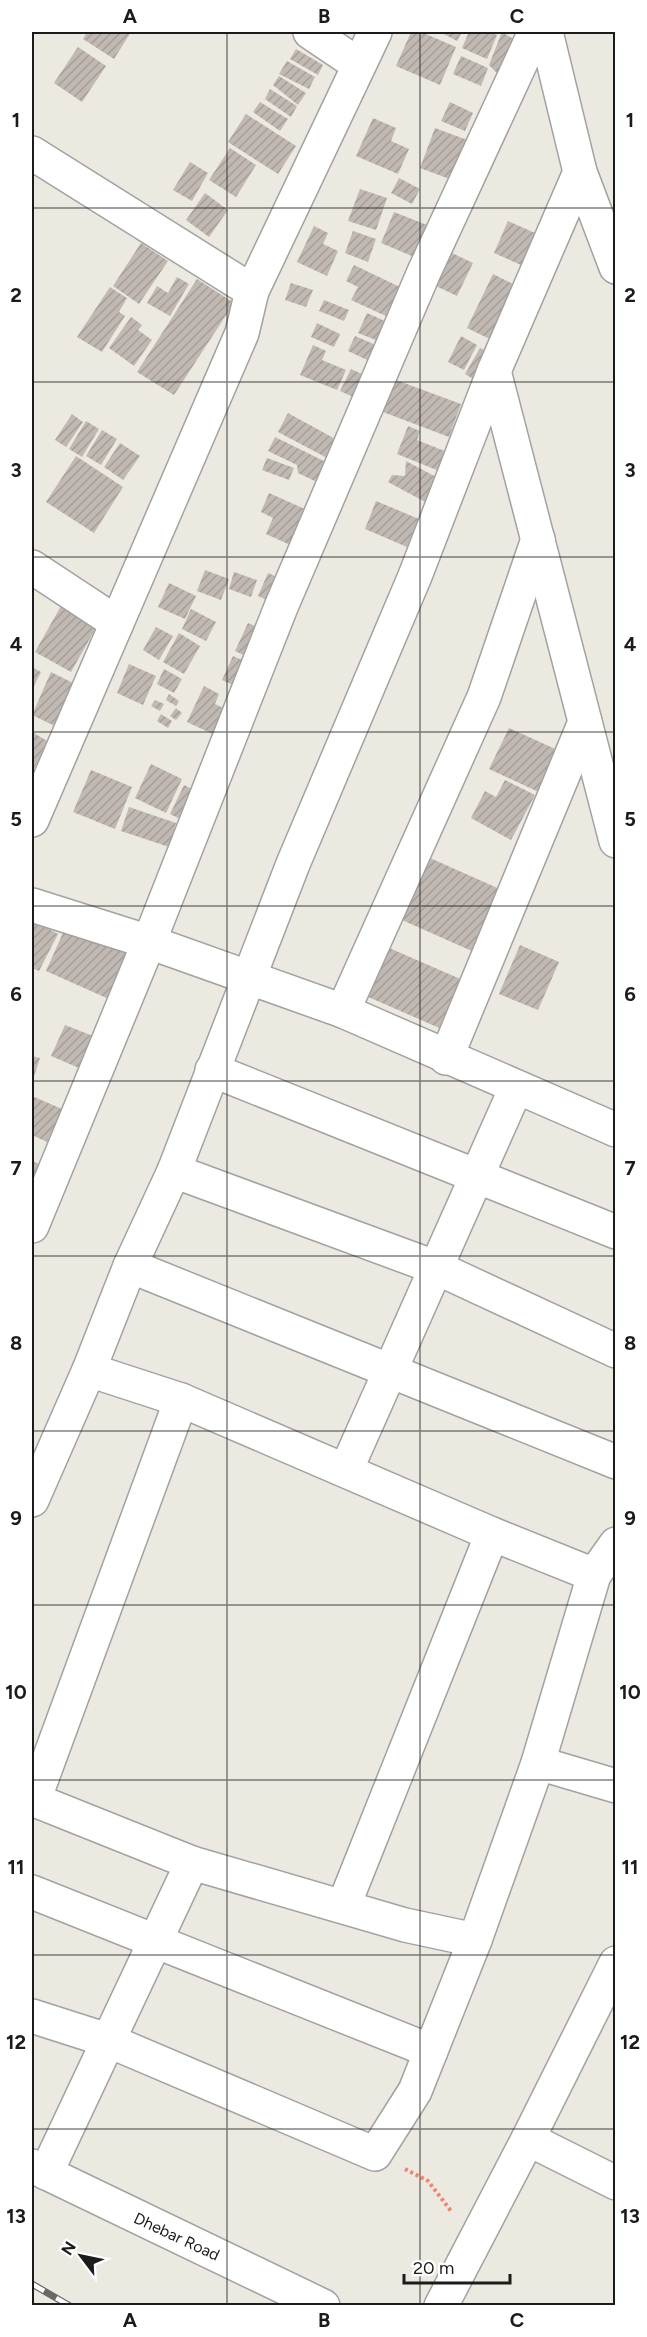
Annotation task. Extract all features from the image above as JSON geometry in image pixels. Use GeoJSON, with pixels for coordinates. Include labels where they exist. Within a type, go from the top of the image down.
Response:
{"type":"FeatureCollection","features":[{"type":"Feature","properties":{"kind":"street"},"geometry":{"type":"LineString","coordinates":[[310,32],[359,65]]}},
{"type":"Feature","properties":{"kind":"street"},"geometry":{"type":"LineString","coordinates":[[32,820],[242,333],[252,291],[375,32]]}},
{"type":"Feature","properties":{"kind":"street"},"geometry":{"type":"LineString","coordinates":[[32,1226],[295,575],[424,272],[535,32]]}},
{"type":"Feature","properties":{"kind":"street"},"geometry":{"type":"LineString","coordinates":[[546,32],[580,172],[615,267]]}},
{"type":"Feature","properties":{"kind":"street"},"geometry":{"type":"LineString","coordinates":[[32,153],[252,291]]}},
{"type":"Feature","properties":{"kind":"street"},"geometry":{"type":"LineString","coordinates":[[32,1500],[89,1370],[130,1266],[174,1171],[293,864],[414,576],[494,371],[580,172]]}},
{"type":"Feature","properties":{"kind":"street"},"geometry":{"type":"LineString","coordinates":[[494,371],[615,841]]}},
{"type":"Feature","properties":{"kind":"street"},"geometry":{"type":"LineString","coordinates":[[343,1011],[484,697],[538,539]]}},
{"type":"Feature","properties":{"kind":"street"},"geometry":{"type":"LineString","coordinates":[[32,567],[117,622]]}},
{"type":"Feature","properties":{"kind":"street"},"geometry":{"type":"LineString","coordinates":[[446,1058],[585,722]]}},
{"type":"Feature","properties":{"kind":"street"},"geometry":{"type":"LineString","coordinates":[[32,905],[249,976],[343,1011],[615,1130]]}},
{"type":"Feature","properties":{"kind":"street"},"geometry":{"type":"LineString","coordinates":[[212,1070],[476,1174],[615,1232]]}},
{"type":"Feature","properties":{"kind":"street"},"geometry":{"type":"LineString","coordinates":[[346,1470],[516,1088]]}},
{"type":"Feature","properties":{"kind":"street"},"geometry":{"type":"LineString","coordinates":[[174,1171],[437,1268],[615,1351]]}},
{"type":"Feature","properties":{"kind":"street"},"geometry":{"type":"LineString","coordinates":[[130,1266],[615,1462]]}},
{"type":"Feature","properties":{"kind":"street"},"geometry":{"type":"LineString","coordinates":[[89,1370],[181,1400],[492,1534],[594,1575]]}},
{"type":"Feature","properties":{"kind":"street"},"geometry":{"type":"LineString","coordinates":[[181,1400],[33,1799],[192,1863],[289,1892],[344,1905],[405,1925],[475,1940]]}},
{"type":"Feature","properties":{"kind":"street"},"geometry":{"type":"LineString","coordinates":[[344,1905],[492,1534]]}},
{"type":"Feature","properties":{"kind":"street"},"geometry":{"type":"LineString","coordinates":[[32,2016],[107,2040],[375,2154],[415,2091],[475,1940],[538,1763],[594,1575],[615,1544]]}},
{"type":"Feature","properties":{"kind":"street"},"geometry":{"type":"LineString","coordinates":[[538,1763],[615,1786]]}},
{"type":"Feature","properties":{"kind":"street"},"geometry":{"type":"LineString","coordinates":[[39,2170],[107,2040],[192,1863]]}},
{"type":"Feature","properties":{"kind":"street"},"geometry":{"type":"LineString","coordinates":[[32,1892],[431,2051]]}},
{"type":"Feature","properties":{"kind":"street"},"geometry":{"type":"LineString","coordinates":[[441,2306],[528,2139],[615,1963]]}},
{"type":"Feature","properties":{"kind":"street"},"geometry":{"type":"LineString","coordinates":[[528,2139],[615,2183]]}},
{"type":"Feature","properties":{"kind":"street","name":"Dhebar Road"},"geometry":{"type":"LineString","coordinates":[[39,2170],[323,2306]]}},
{"type":"Feature","properties":{"kind":"path"},"geometry":{"type":"LineString","coordinates":[[375,2154],[428,2181],[445,2206],[478,2236]]}},
{"type":"Feature","properties":{"kind":"building"},"geometry":{"type":"Polygon","coordinates":[[[87,32],[131,32],[114,59],[83,39],[87,32]]]}},
{"type":"Feature","properties":{"kind":"building"},"geometry":{"type":"Polygon","coordinates":[[[411,32],[421,32],[456,47],[440,85],[396,66],[411,32]]]}},
{"type":"Feature","properties":{"kind":"building"},"geometry":{"type":"Polygon","coordinates":[[[440,32],[462,32],[457,41],[440,32]]]}},
{"type":"Feature","properties":{"kind":"building"},"geometry":{"type":"Polygon","coordinates":[[[469,32],[488,32],[497,35],[487,59],[462,48],[469,32]]]}},
{"type":"Feature","properties":{"kind":"building"},"geometry":{"type":"Polygon","coordinates":[[[502,32],[520,43],[504,80],[489,65],[502,32]]]}},
{"type":"Feature","properties":{"kind":"building"},"geometry":{"type":"Polygon","coordinates":[[[78,47],[106,66],[82,102],[54,83],[78,47]]]}},
{"type":"Feature","properties":{"kind":"building"},"geometry":{"type":"Polygon","coordinates":[[[296,49],[323,65],[318,75],[290,59],[296,49]]]}},
{"type":"Feature","properties":{"kind":"building"},"geometry":{"type":"Polygon","coordinates":[[[461,56],[488,68],[481,86],[453,74],[461,56]]]}},
{"type":"Feature","properties":{"kind":"building"},"geometry":{"type":"Polygon","coordinates":[[[287,61],[315,77],[309,89],[279,74],[287,61]]]}},
{"type":"Feature","properties":{"kind":"building"},"geometry":{"type":"Polygon","coordinates":[[[279,76],[306,93],[298,105],[273,85],[279,76]]]}},
{"type":"Feature","properties":{"kind":"building"},"geometry":{"type":"Polygon","coordinates":[[[270,89],[297,106],[291,117],[265,99],[270,89]]]}},
{"type":"Feature","properties":{"kind":"building"},"geometry":{"type":"Polygon","coordinates":[[[260,102],[288,119],[280,131],[253,112],[260,102]]]}},
{"type":"Feature","properties":{"kind":"building"},"geometry":{"type":"Polygon","coordinates":[[[450,102],[473,113],[465,131],[441,121],[450,102]]]}},
{"type":"Feature","properties":{"kind":"building"},"geometry":{"type":"Polygon","coordinates":[[[246,114],[296,146],[278,174],[228,142],[246,114]]]}},
{"type":"Feature","properties":{"kind":"building"},"geometry":{"type":"Polygon","coordinates":[[[373,118],[396,128],[391,141],[409,149],[398,174],[356,156],[373,118]]]}},
{"type":"Feature","properties":{"kind":"building"},"geometry":{"type":"Polygon","coordinates":[[[435,128],[470,141],[455,181],[420,168],[435,128]]]}},
{"type":"Feature","properties":{"kind":"building"},"geometry":{"type":"Polygon","coordinates":[[[230,148],[256,165],[236,197],[209,180],[230,148]]]}},
{"type":"Feature","properties":{"kind":"building"},"geometry":{"type":"Polygon","coordinates":[[[190,162],[208,173],[192,201],[173,190],[190,162]]]}},
{"type":"Feature","properties":{"kind":"building"},"geometry":{"type":"Polygon","coordinates":[[[399,178],[420,189],[412,204],[391,193],[399,178]]]}},
{"type":"Feature","properties":{"kind":"building"},"geometry":{"type":"Polygon","coordinates":[[[360,189],[387,198],[376,230],[348,221],[360,189]]]}},
{"type":"Feature","properties":{"kind":"building"},"geometry":{"type":"Polygon","coordinates":[[[205,193],[228,210],[209,237],[186,220],[205,193]]]}},
{"type":"Feature","properties":{"kind":"building"},"geometry":{"type":"Polygon","coordinates":[[[394,212],[432,227],[419,259],[381,243],[394,212]]]}},
{"type":"Feature","properties":{"kind":"building"},"geometry":{"type":"Polygon","coordinates":[[[508,221],[544,237],[530,269],[494,253],[508,221]]]}},
{"type":"Feature","properties":{"kind":"building"},"geometry":{"type":"Polygon","coordinates":[[[314,226],[328,233],[323,244],[338,251],[327,276],[297,262],[314,226]]]}},
{"type":"Feature","properties":{"kind":"building"},"geometry":{"type":"Polygon","coordinates":[[[353,231],[376,239],[368,262],[345,253],[353,231]]]}},
{"type":"Feature","properties":{"kind":"building"},"geometry":{"type":"Polygon","coordinates":[[[141,243],[168,261],[139,304],[113,286],[141,243]]]}},
{"type":"Feature","properties":{"kind":"building"},"geometry":{"type":"Polygon","coordinates":[[[452,253],[473,263],[457,296],[436,286],[452,253]]]}},
{"type":"Feature","properties":{"kind":"building"},"geometry":{"type":"Polygon","coordinates":[[[354,265],[402,288],[388,317],[351,300],[358,287],[346,281],[354,265]]]}},
{"type":"Feature","properties":{"kind":"building"},"geometry":{"type":"Polygon","coordinates":[[[493,274],[527,291],[500,344],[467,328],[493,274]]]}},
{"type":"Feature","properties":{"kind":"building"},"geometry":{"type":"Polygon","coordinates":[[[177,277],[189,284],[170,316],[147,303],[157,286],[168,293],[177,277]]]}},
{"type":"Feature","properties":{"kind":"building"},"geometry":{"type":"Polygon","coordinates":[[[197,279],[234,303],[174,395],[137,372],[197,279]]]}},
{"type":"Feature","properties":{"kind":"building"},"geometry":{"type":"Polygon","coordinates":[[[291,283],[313,290],[306,307],[285,300],[291,283]]]}},
{"type":"Feature","properties":{"kind":"building"},"geometry":{"type":"Polygon","coordinates":[[[110,287],[127,298],[119,312],[125,316],[102,352],[77,337],[110,287]]]}},
{"type":"Feature","properties":{"kind":"building"},"geometry":{"type":"Polygon","coordinates":[[[324,300],[349,310],[344,321],[319,311],[324,300]]]}},
{"type":"Feature","properties":{"kind":"building"},"geometry":{"type":"Polygon","coordinates":[[[367,313],[394,325],[386,344],[358,333],[367,313]]]}},
{"type":"Feature","properties":{"kind":"building"},"geometry":{"type":"Polygon","coordinates":[[[131,317],[142,325],[138,330],[152,340],[134,366],[109,348],[131,317]]]}},
{"type":"Feature","properties":{"kind":"building"},"geometry":{"type":"Polygon","coordinates":[[[317,323],[340,334],[334,347],[311,337],[317,323]]]}},
{"type":"Feature","properties":{"kind":"building"},"geometry":{"type":"Polygon","coordinates":[[[355,336],[385,349],[378,365],[348,351],[355,336]]]}},
{"type":"Feature","properties":{"kind":"building"},"geometry":{"type":"Polygon","coordinates":[[[461,336],[477,345],[464,370],[448,362],[461,336]]]}},
{"type":"Feature","properties":{"kind":"building"},"geometry":{"type":"Polygon","coordinates":[[[313,345],[326,351],[322,360],[346,370],[337,390],[300,375],[313,345]]]}},
{"type":"Feature","properties":{"kind":"building"},"geometry":{"type":"Polygon","coordinates":[[[480,348],[494,355],[478,382],[465,374],[480,348]]]}},
{"type":"Feature","properties":{"kind":"building"},"geometry":{"type":"Polygon","coordinates":[[[351,369],[371,378],[362,401],[340,391],[351,369]]]}},
{"type":"Feature","properties":{"kind":"building"},"geometry":{"type":"Polygon","coordinates":[[[396,380],[461,404],[449,437],[383,412],[396,380]]]}},
{"type":"Feature","properties":{"kind":"building"},"geometry":{"type":"Polygon","coordinates":[[[288,413],[339,441],[329,459],[278,432],[288,413]]]}},
{"type":"Feature","properties":{"kind":"building"},"geometry":{"type":"Polygon","coordinates":[[[72,414],[83,422],[66,447],[55,440],[72,414]]]}},
{"type":"Feature","properties":{"kind":"building"},"geometry":{"type":"Polygon","coordinates":[[[86,421],[99,429],[82,457],[69,449],[86,421]]]}},
{"type":"Feature","properties":{"kind":"building"},"geometry":{"type":"Polygon","coordinates":[[[408,426],[420,431],[417,440],[447,452],[439,471],[397,454],[408,426]]]}},
{"type":"Feature","properties":{"kind":"building"},"geometry":{"type":"Polygon","coordinates":[[[102,430],[117,439],[101,465],[86,456],[102,430]]]}},
{"type":"Feature","properties":{"kind":"building"},"geometry":{"type":"Polygon","coordinates":[[[275,437],[330,464],[321,484],[298,473],[297,465],[268,451],[275,437]]]}},
{"type":"Feature","properties":{"kind":"building"},"geometry":{"type":"Polygon","coordinates":[[[120,443],[140,456],[123,480],[104,467],[120,443]]]}},
{"type":"Feature","properties":{"kind":"building"},"geometry":{"type":"Polygon","coordinates":[[[76,456],[123,487],[94,533],[46,502],[76,456]]]}},
{"type":"Feature","properties":{"kind":"building"},"geometry":{"type":"Polygon","coordinates":[[[267,458],[294,468],[289,480],[262,470],[267,458]]]}},
{"type":"Feature","properties":{"kind":"building"},"geometry":{"type":"Polygon","coordinates":[[[406,461],[440,479],[427,503],[388,482],[392,475],[405,476],[406,461]]]}},
{"type":"Feature","properties":{"kind":"building"},"geometry":{"type":"Polygon","coordinates":[[[269,493],[316,514],[299,549],[266,534],[273,518],[261,512],[269,493]]]}},
{"type":"Feature","properties":{"kind":"building"},"geometry":{"type":"Polygon","coordinates":[[[376,501],[419,519],[407,547],[365,529],[376,501]]]}},
{"type":"Feature","properties":{"kind":"building"},"geometry":{"type":"Polygon","coordinates":[[[205,570],[229,579],[221,600],[197,591],[205,570]]]}},
{"type":"Feature","properties":{"kind":"building"},"geometry":{"type":"Polygon","coordinates":[[[234,572],[257,580],[251,597],[229,589],[234,572]]]}},
{"type":"Feature","properties":{"kind":"building"},"geometry":{"type":"Polygon","coordinates":[[[268,573],[288,582],[278,605],[258,596],[268,573]]]}},
{"type":"Feature","properties":{"kind":"building"},"geometry":{"type":"Polygon","coordinates":[[[169,583],[196,596],[185,619],[158,607],[169,583]]]}},
{"type":"Feature","properties":{"kind":"building"},"geometry":{"type":"Polygon","coordinates":[[[61,606],[97,626],[71,672],[35,652],[61,606]]]}},
{"type":"Feature","properties":{"kind":"building"},"geometry":{"type":"Polygon","coordinates":[[[191,609],[216,622],[206,641],[182,629],[191,609]]]}},
{"type":"Feature","properties":{"kind":"building"},"geometry":{"type":"Polygon","coordinates":[[[248,623],[264,630],[252,659],[235,651],[248,623]]]}},
{"type":"Feature","properties":{"kind":"building"},"geometry":{"type":"Polygon","coordinates":[[[156,627],[173,636],[159,660],[143,650],[156,627]]]}},
{"type":"Feature","properties":{"kind":"building"},"geometry":{"type":"Polygon","coordinates":[[[179,633],[200,646],[184,674],[163,662],[179,633]]]}},
{"type":"Feature","properties":{"kind":"building"},"geometry":{"type":"Polygon","coordinates":[[[233,656],[249,663],[237,687],[222,680],[233,656]]]}},
{"type":"Feature","properties":{"kind":"building"},"geometry":{"type":"Polygon","coordinates":[[[129,664],[156,676],[143,705],[117,693],[129,664]]]}},
{"type":"Feature","properties":{"kind":"building"},"geometry":{"type":"Polygon","coordinates":[[[32,667],[41,672],[32,690],[32,667]]]}},
{"type":"Feature","properties":{"kind":"building"},"geometry":{"type":"Polygon","coordinates":[[[164,669],[182,679],[174,693],[157,684],[164,669]]]}},
{"type":"Feature","properties":{"kind":"building"},"geometry":{"type":"Polygon","coordinates":[[[51,672],[75,684],[55,726],[32,715],[51,672]]]}},
{"type":"Feature","properties":{"kind":"building"},"geometry":{"type":"Polygon","coordinates":[[[204,686],[219,694],[215,704],[231,712],[219,737],[187,722],[204,686]]]}},
{"type":"Feature","properties":{"kind":"building"},"geometry":{"type":"Polygon","coordinates":[[[169,694],[179,701],[176,706],[166,700],[169,694]]]}},
{"type":"Feature","properties":{"kind":"building"},"geometry":{"type":"Polygon","coordinates":[[[155,700],[164,704],[160,711],[151,706],[155,700]]]}},
{"type":"Feature","properties":{"kind":"building"},"geometry":{"type":"Polygon","coordinates":[[[176,708],[182,713],[176,720],[170,716],[176,708]]]}},
{"type":"Feature","properties":{"kind":"building"},"geometry":{"type":"Polygon","coordinates":[[[161,714],[172,721],[168,728],[157,721],[161,714]]]}},
{"type":"Feature","properties":{"kind":"building"},"geometry":{"type":"Polygon","coordinates":[[[509,728],[562,752],[543,794],[489,769],[509,728]]]}},
{"type":"Feature","properties":{"kind":"building"},"geometry":{"type":"Polygon","coordinates":[[[32,732],[49,742],[32,772],[32,732]]]}},
{"type":"Feature","properties":{"kind":"building"},"geometry":{"type":"Polygon","coordinates":[[[151,764],[182,779],[166,813],[135,798],[151,764]]]}},
{"type":"Feature","properties":{"kind":"building"},"geometry":{"type":"Polygon","coordinates":[[[91,770],[132,787],[115,829],[73,812],[91,770]]]}},
{"type":"Feature","properties":{"kind":"building"},"geometry":{"type":"Polygon","coordinates":[[[505,780],[535,795],[511,840],[471,818],[485,791],[496,797],[505,780]]]}},
{"type":"Feature","properties":{"kind":"building"},"geometry":{"type":"Polygon","coordinates":[[[184,785],[198,792],[184,821],[170,814],[184,785]]]}},
{"type":"Feature","properties":{"kind":"building"},"geometry":{"type":"Polygon","coordinates":[[[129,807],[176,823],[169,847],[121,831],[129,807]]]}},
{"type":"Feature","properties":{"kind":"building"},"geometry":{"type":"Polygon","coordinates":[[[430,858],[502,890],[474,952],[402,920],[430,858]]]}},
{"type":"Feature","properties":{"kind":"building"},"geometry":{"type":"Polygon","coordinates":[[[32,920],[58,934],[39,971],[32,968],[32,920]]]}},
{"type":"Feature","properties":{"kind":"building"},"geometry":{"type":"Polygon","coordinates":[[[66,926],[132,955],[111,1000],[46,971],[66,926]]]}},
{"type":"Feature","properties":{"kind":"building"},"geometry":{"type":"Polygon","coordinates":[[[520,945],[559,962],[538,1010],[499,994],[520,945]]]}},
{"type":"Feature","properties":{"kind":"building"},"geometry":{"type":"Polygon","coordinates":[[[387,947],[465,981],[444,1030],[366,996],[387,947]]]}},
{"type":"Feature","properties":{"kind":"building"},"geometry":{"type":"Polygon","coordinates":[[[65,1025],[93,1036],[79,1068],[51,1056],[65,1025]]]}},
{"type":"Feature","properties":{"kind":"building"},"geometry":{"type":"Polygon","coordinates":[[[32,1056],[40,1058],[32,1083],[32,1056]]]}},
{"type":"Feature","properties":{"kind":"building"},"geometry":{"type":"Polygon","coordinates":[[[32,1096],[62,1109],[47,1142],[32,1135],[32,1096]]]}},
{"type":"Feature","properties":{"kind":"building"},"geometry":{"type":"Polygon","coordinates":[[[32,1161],[39,1164],[32,1180],[32,1161]]]}},
{"type":"Feature","properties":{"kind":"railway"},"geometry":{"type":"LineString","coordinates":[[32,2284],[70,2306]]}}]}
